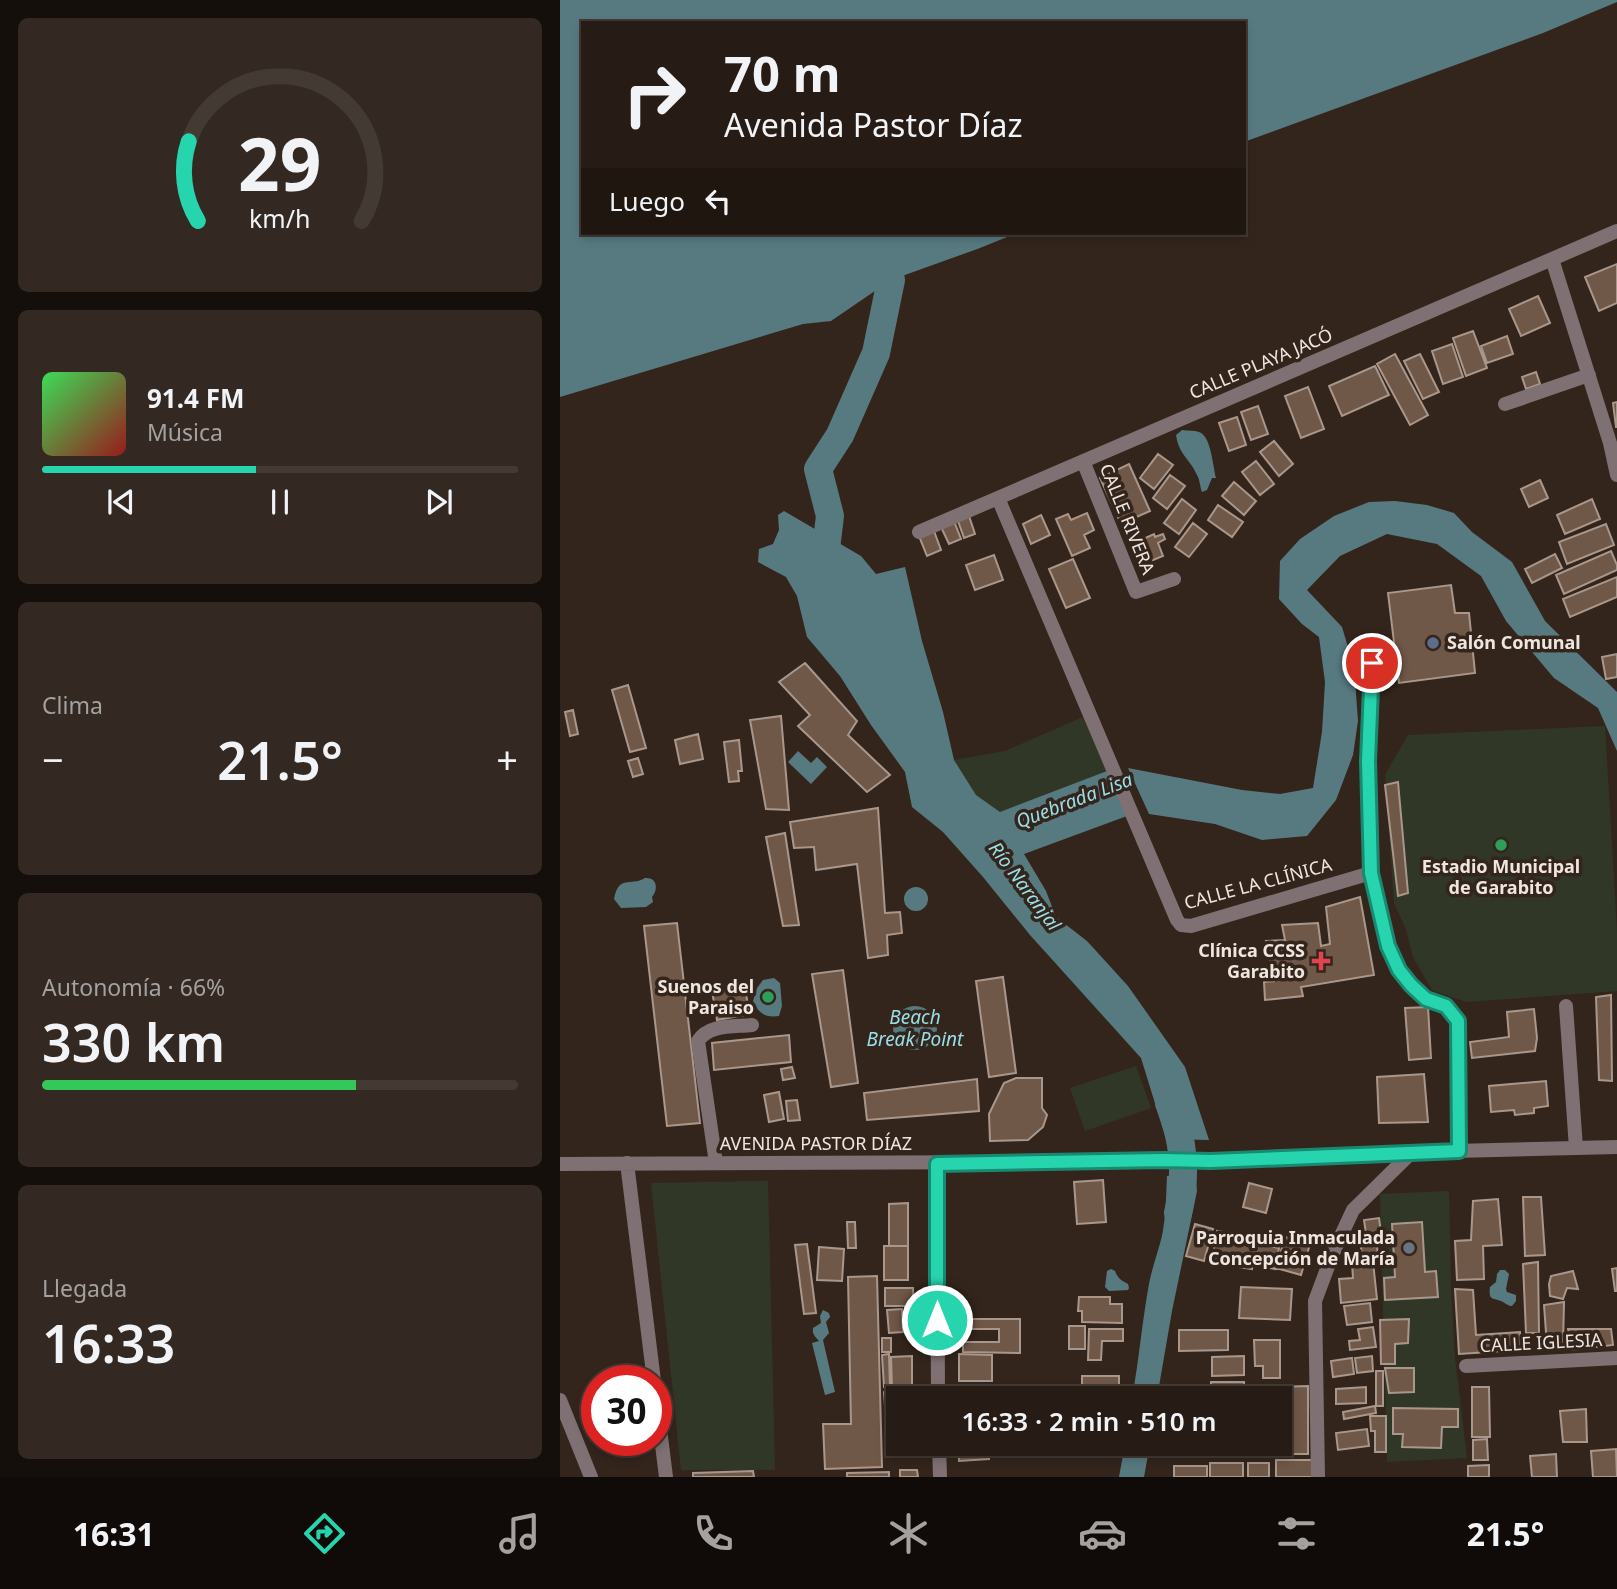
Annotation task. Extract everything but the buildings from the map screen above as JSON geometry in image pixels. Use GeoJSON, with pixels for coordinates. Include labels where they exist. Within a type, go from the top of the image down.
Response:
{"type":"FeatureCollection","features":[{"type":"Feature","properties":{"kind":"street","name":"CALLE PLAYA JACÓ"},"geometry":{"type":"LineString","coordinates":[[919,532],[1617,231]]}},
{"type":"Feature","properties":{"kind":"street"},"geometry":{"type":"LineString","coordinates":[[1552,259],[1613,442],[1617,475]]}},
{"type":"Feature","properties":{"kind":"street"},"geometry":{"type":"LineString","coordinates":[[1505,404],[1589,375]]}},
{"type":"Feature","properties":{"kind":"street","name":"CALLE RIVERA"},"geometry":{"type":"LineString","coordinates":[[1083,461],[1136,592],[1174,579]]}},
{"type":"Feature","properties":{"kind":"street","name":"CALLE LA CLÍNICA"},"geometry":{"type":"LineString","coordinates":[[998,498],[1181,925],[1191,926],[1371,873]]}},
{"type":"Feature","properties":{"kind":"street"},"geometry":{"type":"LineString","coordinates":[[1372,663],[1368,761],[1371,873],[1388,946],[1399,970],[1426,999],[1446,1006],[1458,1021],[1459,1151]]}},
{"type":"Feature","properties":{"kind":"street"},"geometry":{"type":"LineString","coordinates":[[1566,1006],[1576,1148]]}},
{"type":"Feature","properties":{"kind":"street"},"geometry":{"type":"LineString","coordinates":[[716,1163],[698,1041],[710,1029],[751,1025]]}},
{"type":"Feature","properties":{"kind":"street","name":"AVENIDA PASTOR DÍAZ"},"geometry":{"type":"LineString","coordinates":[[560,1164],[1211,1161],[1617,1147]]}},
{"type":"Feature","properties":{"kind":"street"},"geometry":{"type":"LineString","coordinates":[[1318,1477],[1314,1301],[1353,1210],[1412,1152]]}},
{"type":"Feature","properties":{"kind":"street"},"geometry":{"type":"LineString","coordinates":[[627,1163],[652,1365]]}},
{"type":"Feature","properties":{"kind":"street"},"geometry":{"type":"LineString","coordinates":[[937,1164],[938,1386]]}},
{"type":"Feature","properties":{"kind":"street","name":"CALLE IGLESIA"},"geometry":{"type":"LineString","coordinates":[[1466,1366],[1617,1358]]}},
{"type":"Feature","properties":{"kind":"street"},"geometry":{"type":"LineString","coordinates":[[560,1400],[591,1477]]}},
{"type":"Feature","properties":{"kind":"street"},"geometry":{"type":"LineString","coordinates":[[663,1456],[666,1477]]}},
{"type":"Feature","properties":{"kind":"street"},"geometry":{"type":"LineString","coordinates":[[939,1456],[940,1477]]}},
{"type":"Feature","properties":{"kind":"green space"},"geometry":{"type":"Polygon","coordinates":[[[1083,717],[1107,771],[1000,812],[976,795],[954,760],[1005,751],[1083,717]]]}},
{"type":"Feature","properties":{"kind":"green space","name":"Estadio Municipal de Garabito"},"geometry":{"type":"Polygon","coordinates":[[[1605,726],[1617,931],[1617,991],[1466,1002],[1432,990],[1413,957],[1406,929],[1394,903],[1385,775],[1408,735],[1605,726]]]}},
{"type":"Feature","properties":{"kind":"green space"},"geometry":{"type":"Polygon","coordinates":[[[1136,1066],[1151,1108],[1085,1131],[1070,1088],[1136,1066]]]}},
{"type":"Feature","properties":{"kind":"green space"},"geometry":{"type":"Polygon","coordinates":[[[768,1181],[775,1470],[681,1470],[651,1183],[768,1181]]]}},
{"type":"Feature","properties":{"kind":"green space"},"geometry":{"type":"Polygon","coordinates":[[[1449,1191],[1455,1358],[1467,1458],[1387,1462],[1380,1194],[1449,1191]]]}},
{"type":"Feature","properties":{"kind":"water"},"geometry":{"type":"Polygon","coordinates":[[[560,0],[1617,0],[1543,33],[1246,141],[1246,21],[581,21],[581,235],[1012,235],[891,280],[831,321],[803,324],[560,397],[560,0]]]}},
{"type":"Feature","properties":{"kind":"water"},"geometry":{"type":"Polygon","coordinates":[[[1182,430],[1203,434],[1209,445],[1216,478],[1212,478],[1207,490],[1202,492],[1198,477],[1177,442],[1176,435],[1182,430]]]}},
{"type":"Feature","properties":{"kind":"water"},"geometry":{"type":"Polygon","coordinates":[[[1395,501],[1427,505],[1454,513],[1472,532],[1512,562],[1545,621],[1617,692],[1617,751],[1598,708],[1554,678],[1506,621],[1481,576],[1437,544],[1387,534],[1340,556],[1307,590],[1342,627],[1354,667],[1358,721],[1353,755],[1336,800],[1307,836],[1262,840],[1215,824],[1149,814],[1128,768],[1242,790],[1280,794],[1313,788],[1322,732],[1325,682],[1319,637],[1302,624],[1279,599],[1280,561],[1300,539],[1334,516],[1369,502],[1395,501]]]}},
{"type":"Feature","properties":{"kind":"water","name":"Quebrada Lisa"},"geometry":{"type":"Polygon","coordinates":[[[784,511],[861,556],[876,574],[905,567],[954,760],[976,795],[1000,812],[1107,771],[1127,816],[1024,854],[1046,891],[1056,917],[1087,941],[1128,986],[1185,1067],[1209,1140],[1166,1139],[1141,1058],[1030,935],[943,832],[912,807],[905,772],[840,676],[807,637],[797,596],[786,577],[758,562],[759,549],[773,544],[779,530],[778,515],[784,511]]]}},
{"type":"Feature","properties":{"kind":"water"},"geometry":{"type":"Polygon","coordinates":[[[798,751],[811,763],[817,757],[827,767],[811,784],[788,762],[798,751]]]}},
{"type":"Feature","properties":{"kind":"water"},"geometry":{"type":"Polygon","coordinates":[[[645,878],[656,884],[653,902],[646,907],[621,908],[614,899],[619,886],[645,878]]]}},
{"type":"Feature","properties":{"kind":"water"},"geometry":{"type":"Polygon","coordinates":[[[911,887],[921,887],[928,894],[928,904],[921,911],[911,911],[904,904],[904,894],[911,887]]]}},
{"type":"Feature","properties":{"kind":"water","name":"Suenos del Paraiso"},"geometry":{"type":"Polygon","coordinates":[[[774,978],[780,983],[782,1006],[779,1016],[763,1014],[753,1001],[763,980],[774,978]]]}},
{"type":"Feature","properties":{"kind":"water","name":"Beach Break Point"},"geometry":{"type":"Polygon","coordinates":[[[915,1006],[930,1013],[937,1028],[930,1043],[915,1050],[900,1043],[893,1028],[900,1013],[915,1006]]]}},
{"type":"Feature","properties":{"kind":"water"},"geometry":{"type":"Polygon","coordinates":[[[1195,1174],[1197,1191],[1159,1386],[1134,1386],[1149,1284],[1162,1236],[1167,1176],[1195,1174]]]}},
{"type":"Feature","properties":{"kind":"water"},"geometry":{"type":"Polygon","coordinates":[[[1111,1269],[1128,1284],[1128,1290],[1109,1291],[1105,1287],[1107,1271],[1111,1269]]]}},
{"type":"Feature","properties":{"kind":"water"},"geometry":{"type":"Polygon","coordinates":[[[1500,1270],[1509,1274],[1507,1292],[1516,1295],[1512,1306],[1490,1295],[1490,1287],[1496,1282],[1500,1270]]]}},
{"type":"Feature","properties":{"kind":"water"},"geometry":{"type":"Polygon","coordinates":[[[823,1310],[829,1313],[830,1317],[826,1322],[829,1333],[823,1340],[835,1392],[825,1395],[812,1343],[819,1341],[813,1328],[821,1323],[823,1310]]]}},
{"type":"Feature","properties":{"kind":"water"},"geometry":{"type":"Polygon","coordinates":[[[1123,1456],[1148,1456],[1144,1477],[1119,1477],[1123,1456]]]}},
{"type":"Feature","properties":{"kind":"waterway","name":"Río Naranjal"},"geometry":{"type":"LineString","coordinates":[[823,573],[830,516],[818,469],[840,435],[876,353],[891,280]]}},
{"type":"Feature","properties":{"kind":"waterway","name":"Río Naranjal"},"geometry":{"type":"LineString","coordinates":[[1169,1103],[1181,1144],[1183,1171],[1178,1213]]}},
{"type":"Feature","properties":{"kind":"place","name":"Salón Comunal"},"geometry":{"type":"Point","coordinates":[1433,643]}},
{"type":"Feature","properties":{"kind":"place","name":"Estadio Municipal de Garabito"},"geometry":{"type":"Point","coordinates":[1501,845]}},
{"type":"Feature","properties":{"kind":"place","name":"Clínica CCSS Garabito"},"geometry":{"type":"Point","coordinates":[1321,961]}},
{"type":"Feature","properties":{"kind":"place","name":"Suenos del Paraiso"},"geometry":{"type":"Point","coordinates":[768,997]}},
{"type":"Feature","properties":{"kind":"place","name":"Parroquia Inmaculada Concepción de María"},"geometry":{"type":"Point","coordinates":[1409,1248]}},
{"type":"Feature","properties":{"kind":"route"},"geometry":{"type":"LineString","coordinates":[[937,1320],[937,1164],[1211,1161],[1459,1151],[1458,1021],[1446,1006],[1426,999],[1399,970],[1388,946],[1371,873],[1368,761],[1372,663]]}}]}
